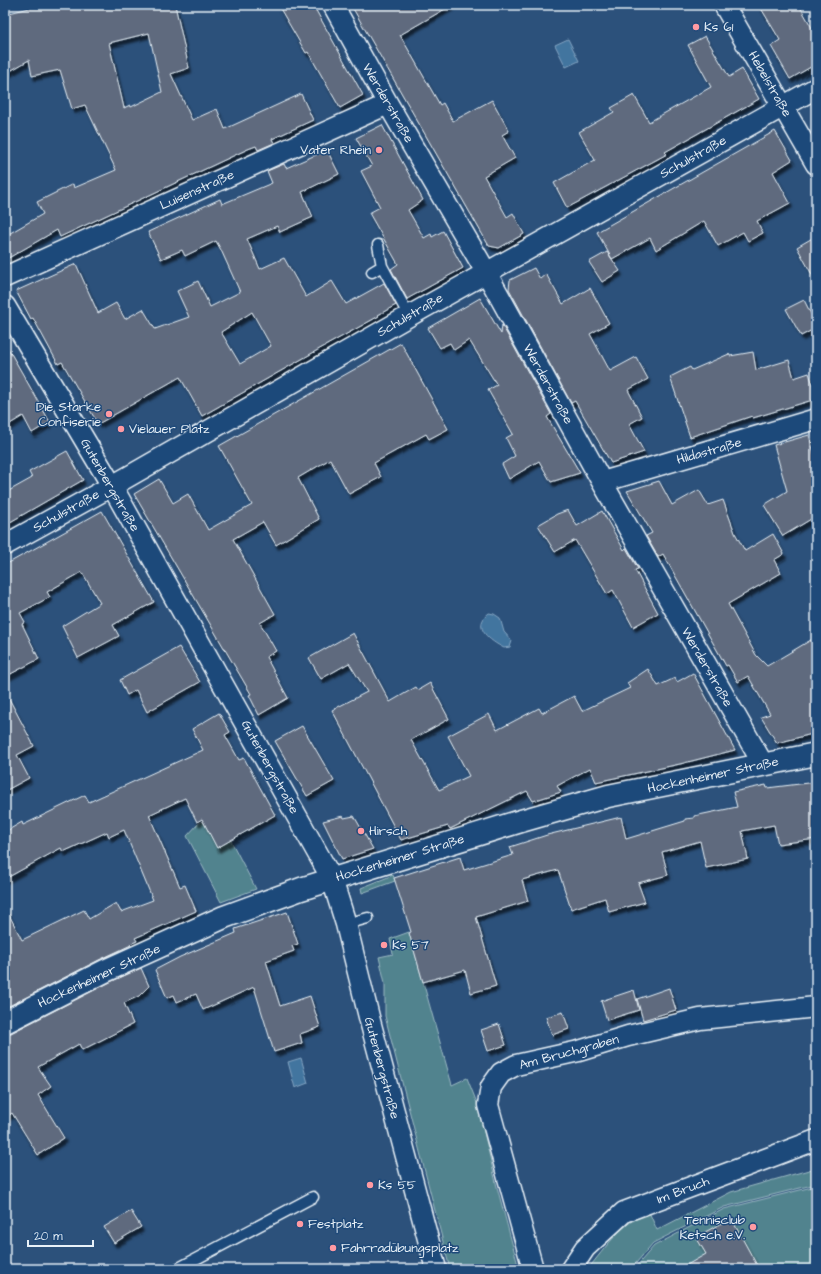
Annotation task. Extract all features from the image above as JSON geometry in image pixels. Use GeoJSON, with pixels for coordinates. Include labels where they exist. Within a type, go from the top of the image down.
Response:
{"type":"FeatureCollection","features":[{"type":"Feature","properties":{"kind":"street","name":"Werderstraße"},"geometry":{"type":"LineString","coordinates":[[333,5],[388,104],[486,272],[602,482],[763,764]]}},
{"type":"Feature","properties":{"kind":"street","name":"Hebelstraße"},"geometry":{"type":"LineString","coordinates":[[724,5],[816,164]]}},
{"type":"Feature","properties":{"kind":"street","name":"Schulstraße"},"geometry":{"type":"LineString","coordinates":[[5,545],[112,486],[486,272],[816,88]]}},
{"type":"Feature","properties":{"kind":"street","name":"Luisenstraße"},"geometry":{"type":"LineString","coordinates":[[5,276],[388,104]]}},
{"type":"Feature","properties":{"kind":"street","name":"Gutenbergstraße"},"geometry":{"type":"LineString","coordinates":[[5,306],[112,486],[332,879],[346,924],[370,1021],[436,1269]]}},
{"type":"Feature","properties":{"kind":"street","name":"Hildastraße"},"geometry":{"type":"LineString","coordinates":[[602,482],[816,419]]}},
{"type":"Feature","properties":{"kind":"street","name":"Hockenheimer Straße"},"geometry":{"type":"LineString","coordinates":[[5,1022],[105,971],[224,917],[332,879],[608,796],[816,754]]}},
{"type":"Feature","properties":{"kind":"street","name":"Am Bruchgraben"},"geometry":{"type":"LineString","coordinates":[[533,1269],[488,1105],[492,1087],[502,1073],[516,1065],[579,1051],[628,1036],[685,1022],[700,1019],[816,1007]]}},
{"type":"Feature","properties":{"kind":"street","name":"Im Bruch"},"geometry":{"type":"LineString","coordinates":[[571,1269],[585,1248],[624,1212],[816,1140]]}},
{"type":"Feature","properties":{"kind":"lane"},"geometry":{"type":"LineString","coordinates":[[378,245],[382,266],[409,316]]}},
{"type":"Feature","properties":{"kind":"lane"},"geometry":{"type":"LineString","coordinates":[[372,272],[382,266]]}},
{"type":"Feature","properties":{"kind":"lane"},"geometry":{"type":"LineString","coordinates":[[346,924],[368,918]]}},
{"type":"Feature","properties":{"kind":"lane"},"geometry":{"type":"LineString","coordinates":[[177,1269],[313,1197]]}},
{"type":"Feature","properties":{"kind":"green space"},"geometry":{"type":"Polygon","coordinates":[[[217,814],[256,889],[221,902],[187,836],[198,824],[217,814]]]}},
{"type":"Feature","properties":{"kind":"green space"},"geometry":{"type":"Polygon","coordinates":[[[393,875],[395,881],[362,893],[361,888],[393,875]]]}},
{"type":"Feature","properties":{"kind":"green space"},"geometry":{"type":"Polygon","coordinates":[[[409,932],[452,1085],[467,1078],[477,1103],[497,1187],[519,1269],[450,1269],[385,1016],[385,983],[379,957],[393,954],[390,939],[409,932]]]}},
{"type":"Feature","properties":{"kind":"green space"},"geometry":{"type":"Polygon","coordinates":[[[816,1168],[816,1184],[724,1207],[653,1243],[631,1269],[588,1269],[623,1228],[640,1216],[649,1212],[657,1230],[731,1192],[816,1168]]]}},
{"type":"Feature","properties":{"kind":"green space","name":"Tennisclub Ketsch e.V."},"geometry":{"type":"Polygon","coordinates":[[[816,1186],[816,1269],[634,1269],[654,1246],[724,1209],[816,1186]]]}},
{"type":"Feature","properties":{"kind":"water"},"geometry":{"type":"Polygon","coordinates":[[[568,39],[579,61],[566,67],[555,45],[568,39]]]}},
{"type":"Feature","properties":{"kind":"water"},"geometry":{"type":"Polygon","coordinates":[[[489,613],[500,618],[504,632],[512,641],[510,647],[504,648],[493,642],[484,633],[482,623],[484,618],[489,613]]]}},
{"type":"Feature","properties":{"kind":"water"},"geometry":{"type":"Polygon","coordinates":[[[301,1058],[308,1083],[295,1088],[288,1062],[301,1058]]]}},
{"type":"Feature","properties":{"kind":"building"},"geometry":{"type":"Polygon","coordinates":[[[42,5],[175,5],[189,68],[171,74],[192,120],[217,109],[225,129],[301,94],[313,120],[272,139],[274,143],[258,150],[256,146],[248,149],[60,237],[57,230],[5,260],[5,236],[43,214],[37,202],[73,184],[74,188],[116,170],[85,105],[72,109],[60,70],[32,76],[29,60],[5,74],[5,14],[42,5]],[[149,33],[109,43],[124,108],[130,105],[131,107],[162,92],[149,33]]]}},
{"type":"Feature","properties":{"kind":"building"},"geometry":{"type":"Polygon","coordinates":[[[278,5],[313,5],[363,95],[340,108],[308,52],[306,53],[278,5]]]}},
{"type":"Feature","properties":{"kind":"building"},"geometry":{"type":"Polygon","coordinates":[[[351,5],[452,5],[400,35],[440,105],[443,103],[453,121],[492,100],[509,131],[502,135],[515,158],[484,176],[507,217],[513,213],[524,234],[499,248],[489,246],[351,5]]]}},
{"type":"Feature","properties":{"kind":"building"},"geometry":{"type":"Polygon","coordinates":[[[759,5],[799,5],[816,35],[816,64],[790,79],[771,46],[780,40],[759,5]]]}},
{"type":"Feature","properties":{"kind":"building"},"geometry":{"type":"Polygon","coordinates":[[[705,36],[729,77],[742,69],[759,99],[665,152],[667,154],[567,208],[554,183],[595,160],[579,132],[614,112],[611,108],[634,95],[649,122],[711,87],[688,45],[705,36]]]}},
{"type":"Feature","properties":{"kind":"building"},"geometry":{"type":"Polygon","coordinates":[[[382,125],[423,200],[408,210],[424,238],[431,234],[432,237],[443,231],[463,268],[407,299],[391,269],[398,264],[369,213],[380,207],[361,171],[372,166],[356,138],[382,125]]]}},
{"type":"Feature","properties":{"kind":"building"},"geometry":{"type":"Polygon","coordinates":[[[775,131],[792,160],[773,172],[790,203],[757,221],[763,233],[748,241],[743,232],[718,246],[704,221],[656,250],[650,238],[612,259],[597,232],[775,131]]]}},
{"type":"Feature","properties":{"kind":"building"},"geometry":{"type":"Polygon","coordinates":[[[327,150],[339,174],[302,192],[313,217],[280,232],[277,226],[247,239],[260,269],[284,258],[306,297],[332,281],[346,304],[384,283],[396,305],[202,416],[180,377],[98,424],[62,362],[58,364],[33,318],[31,319],[16,291],[76,264],[98,313],[116,303],[125,319],[143,309],[155,329],[189,317],[177,291],[198,281],[210,307],[240,292],[221,250],[216,241],[185,256],[182,250],[161,259],[148,232],[220,199],[222,204],[272,183],[267,171],[284,164],[286,168],[327,150]],[[252,312],[221,332],[240,364],[271,346],[252,312]]]}},
{"type":"Feature","properties":{"kind":"building"},"geometry":{"type":"Polygon","coordinates":[[[816,236],[816,282],[797,247],[816,236]]]}},
{"type":"Feature","properties":{"kind":"building"},"geometry":{"type":"Polygon","coordinates":[[[607,252],[620,271],[602,282],[589,262],[607,252]]]}},
{"type":"Feature","properties":{"kind":"building"},"geometry":{"type":"Polygon","coordinates":[[[534,268],[540,279],[546,274],[563,304],[590,288],[609,323],[590,334],[610,371],[636,357],[648,379],[628,390],[642,417],[629,424],[644,452],[611,463],[575,401],[571,403],[509,289],[510,280],[534,268]]]}},
{"type":"Feature","properties":{"kind":"building"},"geometry":{"type":"Polygon","coordinates":[[[480,298],[501,334],[502,325],[551,414],[547,417],[580,473],[551,482],[539,461],[509,479],[502,464],[515,456],[506,438],[513,434],[488,390],[497,385],[469,340],[454,350],[450,343],[440,348],[428,328],[480,298]]]}},
{"type":"Feature","properties":{"kind":"building"},"geometry":{"type":"Polygon","coordinates":[[[804,300],[816,324],[816,328],[801,336],[786,309],[804,300]]]}},
{"type":"Feature","properties":{"kind":"building"},"geometry":{"type":"Polygon","coordinates":[[[5,343],[50,422],[32,433],[23,416],[5,427],[5,343]]]}},
{"type":"Feature","properties":{"kind":"building"},"geometry":{"type":"Polygon","coordinates":[[[401,343],[448,429],[429,439],[426,434],[374,463],[381,477],[349,494],[330,459],[298,478],[319,519],[276,545],[263,522],[233,539],[275,614],[260,623],[276,651],[266,657],[288,698],[259,715],[249,695],[251,694],[134,494],[159,479],[173,503],[188,494],[208,530],[252,505],[219,446],[401,343]]]}},
{"type":"Feature","properties":{"kind":"building"},"geometry":{"type":"Polygon","coordinates":[[[753,352],[756,370],[789,360],[794,378],[809,373],[816,394],[816,399],[753,418],[752,416],[690,437],[670,377],[690,367],[692,370],[729,354],[730,356],[753,352]]]}},
{"type":"Feature","properties":{"kind":"building"},"geometry":{"type":"Polygon","coordinates":[[[809,435],[816,460],[816,516],[783,536],[764,505],[787,491],[774,445],[809,435]]]}},
{"type":"Feature","properties":{"kind":"building"},"geometry":{"type":"Polygon","coordinates":[[[67,451],[83,480],[5,525],[5,493],[32,478],[29,472],[67,451]]]}},
{"type":"Feature","properties":{"kind":"building"},"geometry":{"type":"Polygon","coordinates":[[[659,481],[672,505],[699,490],[708,505],[723,500],[735,533],[745,551],[773,534],[784,554],[774,560],[781,573],[728,604],[756,655],[767,666],[816,637],[816,733],[777,743],[761,717],[770,714],[748,676],[738,682],[728,665],[726,666],[663,554],[658,557],[646,536],[652,533],[627,491],[659,481]]]}},
{"type":"Feature","properties":{"kind":"building"},"geometry":{"type":"Polygon","coordinates":[[[568,510],[577,526],[602,511],[624,550],[626,548],[638,569],[635,570],[658,613],[633,627],[613,590],[607,594],[575,540],[555,552],[538,525],[557,514],[568,510]]]}},
{"type":"Feature","properties":{"kind":"building"},"geometry":{"type":"Polygon","coordinates":[[[102,511],[154,602],[113,625],[119,636],[78,658],[62,626],[100,603],[82,572],[47,592],[50,597],[20,613],[25,622],[22,624],[39,659],[5,677],[5,565],[102,511]]]}},
{"type":"Feature","properties":{"kind":"building"},"geometry":{"type":"Polygon","coordinates":[[[353,633],[390,702],[416,687],[418,690],[430,683],[449,719],[411,740],[439,790],[469,776],[448,736],[489,714],[497,730],[539,708],[542,713],[574,696],[582,711],[630,688],[627,683],[648,669],[658,686],[675,678],[677,682],[693,673],[735,750],[680,764],[596,782],[590,768],[557,786],[561,792],[533,801],[527,791],[450,829],[448,826],[401,840],[332,710],[367,692],[349,663],[321,679],[309,658],[353,633]]]}},
{"type":"Feature","properties":{"kind":"building"},"geometry":{"type":"Polygon","coordinates":[[[179,647],[200,682],[147,712],[136,690],[127,695],[120,680],[179,647]]]}},
{"type":"Feature","properties":{"kind":"building"},"geometry":{"type":"Polygon","coordinates":[[[5,691],[34,746],[17,755],[29,778],[5,791],[5,691]]]}},
{"type":"Feature","properties":{"kind":"building"},"geometry":{"type":"Polygon","coordinates":[[[219,713],[230,732],[225,735],[239,760],[244,758],[275,815],[217,848],[202,819],[197,822],[185,798],[149,815],[180,887],[185,885],[196,911],[135,938],[137,941],[130,944],[131,945],[5,1008],[5,907],[22,940],[84,910],[89,919],[116,903],[121,912],[153,900],[124,830],[109,837],[107,832],[63,852],[61,848],[5,879],[5,832],[22,822],[23,825],[85,795],[89,802],[203,750],[192,729],[219,713]]]}},
{"type":"Feature","properties":{"kind":"building"},"geometry":{"type":"Polygon","coordinates":[[[302,726],[334,781],[307,796],[275,741],[302,726]]]}},
{"type":"Feature","properties":{"kind":"building"},"geometry":{"type":"Polygon","coordinates":[[[816,782],[816,839],[778,844],[774,825],[742,831],[748,859],[706,868],[700,841],[662,852],[668,875],[638,883],[645,902],[609,912],[605,898],[571,909],[558,870],[522,880],[528,901],[476,917],[496,986],[471,993],[465,970],[423,982],[409,933],[411,932],[394,878],[460,857],[464,870],[513,855],[510,847],[547,835],[621,817],[626,839],[685,821],[685,819],[694,818],[694,816],[737,807],[733,792],[766,785],[767,788],[816,782]]]}},
{"type":"Feature","properties":{"kind":"building"},"geometry":{"type":"Polygon","coordinates":[[[343,816],[344,818],[354,816],[373,849],[342,859],[323,821],[343,816]]]}},
{"type":"Feature","properties":{"kind":"building"},"geometry":{"type":"Polygon","coordinates":[[[287,912],[298,944],[292,946],[294,951],[266,961],[280,1006],[310,996],[320,1027],[300,1034],[302,1043],[274,1052],[254,987],[203,1010],[196,994],[177,1002],[174,995],[167,998],[155,970],[180,957],[236,933],[235,929],[287,912]]]}},
{"type":"Feature","properties":{"kind":"building"},"geometry":{"type":"Polygon","coordinates":[[[141,968],[149,986],[139,996],[124,1003],[133,1024],[82,1050],[79,1044],[38,1067],[51,1086],[38,1095],[64,1138],[38,1155],[12,1113],[5,1118],[5,1034],[11,1033],[110,982],[141,968]]]}},
{"type":"Feature","properties":{"kind":"building"},"geometry":{"type":"Polygon","coordinates":[[[669,988],[676,1010],[643,1020],[637,999],[669,988]]]}},
{"type":"Feature","properties":{"kind":"building"},"geometry":{"type":"Polygon","coordinates":[[[634,990],[639,1010],[607,1020],[601,1001],[634,990]]]}},
{"type":"Feature","properties":{"kind":"building"},"geometry":{"type":"Polygon","coordinates":[[[563,1012],[569,1029],[552,1035],[546,1017],[563,1012]]]}},
{"type":"Feature","properties":{"kind":"building"},"geometry":{"type":"Polygon","coordinates":[[[499,1024],[506,1045],[488,1051],[481,1030],[499,1024]]]}},
{"type":"Feature","properties":{"kind":"building"},"geometry":{"type":"Polygon","coordinates":[[[131,1211],[141,1227],[114,1243],[104,1227],[131,1211]]]}},
{"type":"Feature","properties":{"kind":"building"},"geometry":{"type":"Polygon","coordinates":[[[731,1218],[759,1269],[680,1269],[706,1254],[696,1237],[731,1218]]]}},
{"type":"Feature","properties":{"kind":"place","name":"Ks 61"},"geometry":{"type":"Point","coordinates":[696,27]}},
{"type":"Feature","properties":{"kind":"place","name":"Vater Rhein"},"geometry":{"type":"Point","coordinates":[379,150]}},
{"type":"Feature","properties":{"kind":"place","name":"Die Starke Confiserie"},"geometry":{"type":"Point","coordinates":[109,414]}},
{"type":"Feature","properties":{"kind":"place","name":"Vielauer Platz"},"geometry":{"type":"Point","coordinates":[121,429]}},
{"type":"Feature","properties":{"kind":"place","name":"Hirsch"},"geometry":{"type":"Point","coordinates":[361,831]}},
{"type":"Feature","properties":{"kind":"place","name":"Ks 57"},"geometry":{"type":"Point","coordinates":[384,945]}},
{"type":"Feature","properties":{"kind":"place","name":"Ks 55"},"geometry":{"type":"Point","coordinates":[370,1185]}},
{"type":"Feature","properties":{"kind":"place","name":"Festplatz"},"geometry":{"type":"Point","coordinates":[300,1224]}},
{"type":"Feature","properties":{"kind":"place","name":"Tennisclub Ketsch e.V."},"geometry":{"type":"Point","coordinates":[753,1227]}},
{"type":"Feature","properties":{"kind":"place","name":"Fahrradübungsplatz"},"geometry":{"type":"Point","coordinates":[333,1248]}}]}
